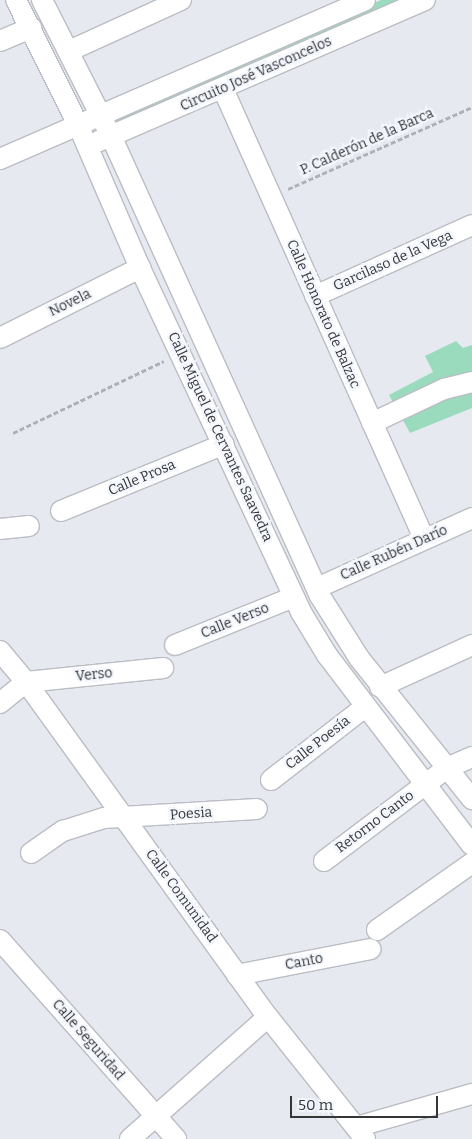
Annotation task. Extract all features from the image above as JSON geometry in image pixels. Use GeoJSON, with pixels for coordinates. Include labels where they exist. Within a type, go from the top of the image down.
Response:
{"type":"FeatureCollection","features":[{"type":"Feature","properties":{"kind":"street","name":"Calle Miguel de Cervantes Saavedra"},"geometry":{"type":"LineString","coordinates":[[16,0],[32,28],[79,127],[86,147],[140,268],[182,353],[294,597],[327,655],[472,845]]}},
{"type":"Feature","properties":{"kind":"street","name":"Calle Miguel de Cervantes Saavedra"},"geometry":{"type":"LineString","coordinates":[[42,0],[69,51],[100,118],[111,136],[317,588],[359,658],[472,799]]}},
{"type":"Feature","properties":{"kind":"street"},"geometry":{"type":"LineString","coordinates":[[69,51],[181,0]]}},
{"type":"Feature","properties":{"kind":"street","name":"Circuito José Vasconcelos"},"geometry":{"type":"LineString","coordinates":[[0,159],[100,118],[365,0]]}},
{"type":"Feature","properties":{"kind":"street","name":"Circuito José Vasconcelos"},"geometry":{"type":"LineString","coordinates":[[86,147],[425,0]]}},
{"type":"Feature","properties":{"kind":"street"},"geometry":{"type":"LineString","coordinates":[[0,41],[32,28]]}},
{"type":"Feature","properties":{"kind":"street","name":"Calle Honorato de Balzac"},"geometry":{"type":"LineString","coordinates":[[223,88],[424,540]]}},
{"type":"Feature","properties":{"kind":"street","name":"Garcilaso de la Vega"},"geometry":{"type":"LineString","coordinates":[[315,296],[472,225]]}},
{"type":"Feature","properties":{"kind":"street","name":"Novela"},"geometry":{"type":"LineString","coordinates":[[0,338],[140,268]]}},
{"type":"Feature","properties":{"kind":"street"},"geometry":{"type":"LineString","coordinates":[[372,422],[444,388],[472,382]]}},
{"type":"Feature","properties":{"kind":"street","name":"Calle Prosa"},"geometry":{"type":"LineString","coordinates":[[61,511],[224,444]]}},
{"type":"Feature","properties":{"kind":"street","name":"Calle Rubén Darío"},"geometry":{"type":"LineString","coordinates":[[317,588],[472,518]]}},
{"type":"Feature","properties":{"kind":"street"},"geometry":{"type":"LineString","coordinates":[[0,529],[29,526]]}},
{"type":"Feature","properties":{"kind":"street","name":"Calle Verso"},"geometry":{"type":"LineString","coordinates":[[175,645],[294,597]]}},
{"type":"Feature","properties":{"kind":"street"},"geometry":{"type":"LineString","coordinates":[[380,686],[472,645]]}},
{"type":"Feature","properties":{"kind":"street","name":"Calle Comunidad"},"geometry":{"type":"LineString","coordinates":[[0,651],[26,682],[268,1017],[360,1133]]}},
{"type":"Feature","properties":{"kind":"street","name":"Verso"},"geometry":{"type":"LineString","coordinates":[[26,682],[163,668]]}},
{"type":"Feature","properties":{"kind":"street"},"geometry":{"type":"LineString","coordinates":[[0,703],[26,682]]}},
{"type":"Feature","properties":{"kind":"street","name":"Calle Poesía"},"geometry":{"type":"LineString","coordinates":[[270,780],[366,706]]}},
{"type":"Feature","properties":{"kind":"street","name":"Retorno Canto"},"geometry":{"type":"LineString","coordinates":[[324,861],[447,768],[472,757]]}},
{"type":"Feature","properties":{"kind":"street","name":"Poesia"},"geometry":{"type":"LineString","coordinates":[[31,853],[63,831],[104,818],[125,819],[257,809]]}},
{"type":"Feature","properties":{"kind":"street","name":"Canto"},"geometry":{"type":"LineString","coordinates":[[237,974],[374,940],[472,863]]}},
{"type":"Feature","properties":{"kind":"street","name":"Calle Seguridad"},"geometry":{"type":"LineString","coordinates":[[0,940],[176,1139]]}},
{"type":"Feature","properties":{"kind":"street"},"geometry":{"type":"LineString","coordinates":[[130,1139],[268,1017]]}},
{"type":"Feature","properties":{"kind":"street"},"geometry":{"type":"LineString","coordinates":[[360,1133],[472,1094]]}},
{"type":"Feature","properties":{"kind":"path","name":"P. Calderón de la Barca"},"geometry":{"type":"LineString","coordinates":[[270,197],[472,107]]}},
{"type":"Feature","properties":{"kind":"path"},"geometry":{"type":"LineString","coordinates":[[14,433],[182,353]]}},
{"type":"Feature","properties":{"kind":"green space"},"geometry":{"type":"Polygon","coordinates":[[[381,0],[412,0],[121,130],[115,118],[381,0]]]}},
{"type":"Feature","properties":{"kind":"green space"},"geometry":{"type":"Polygon","coordinates":[[[456,341],[463,348],[472,345],[472,408],[410,433],[389,395],[433,372],[425,356],[456,341]]]}}]}
